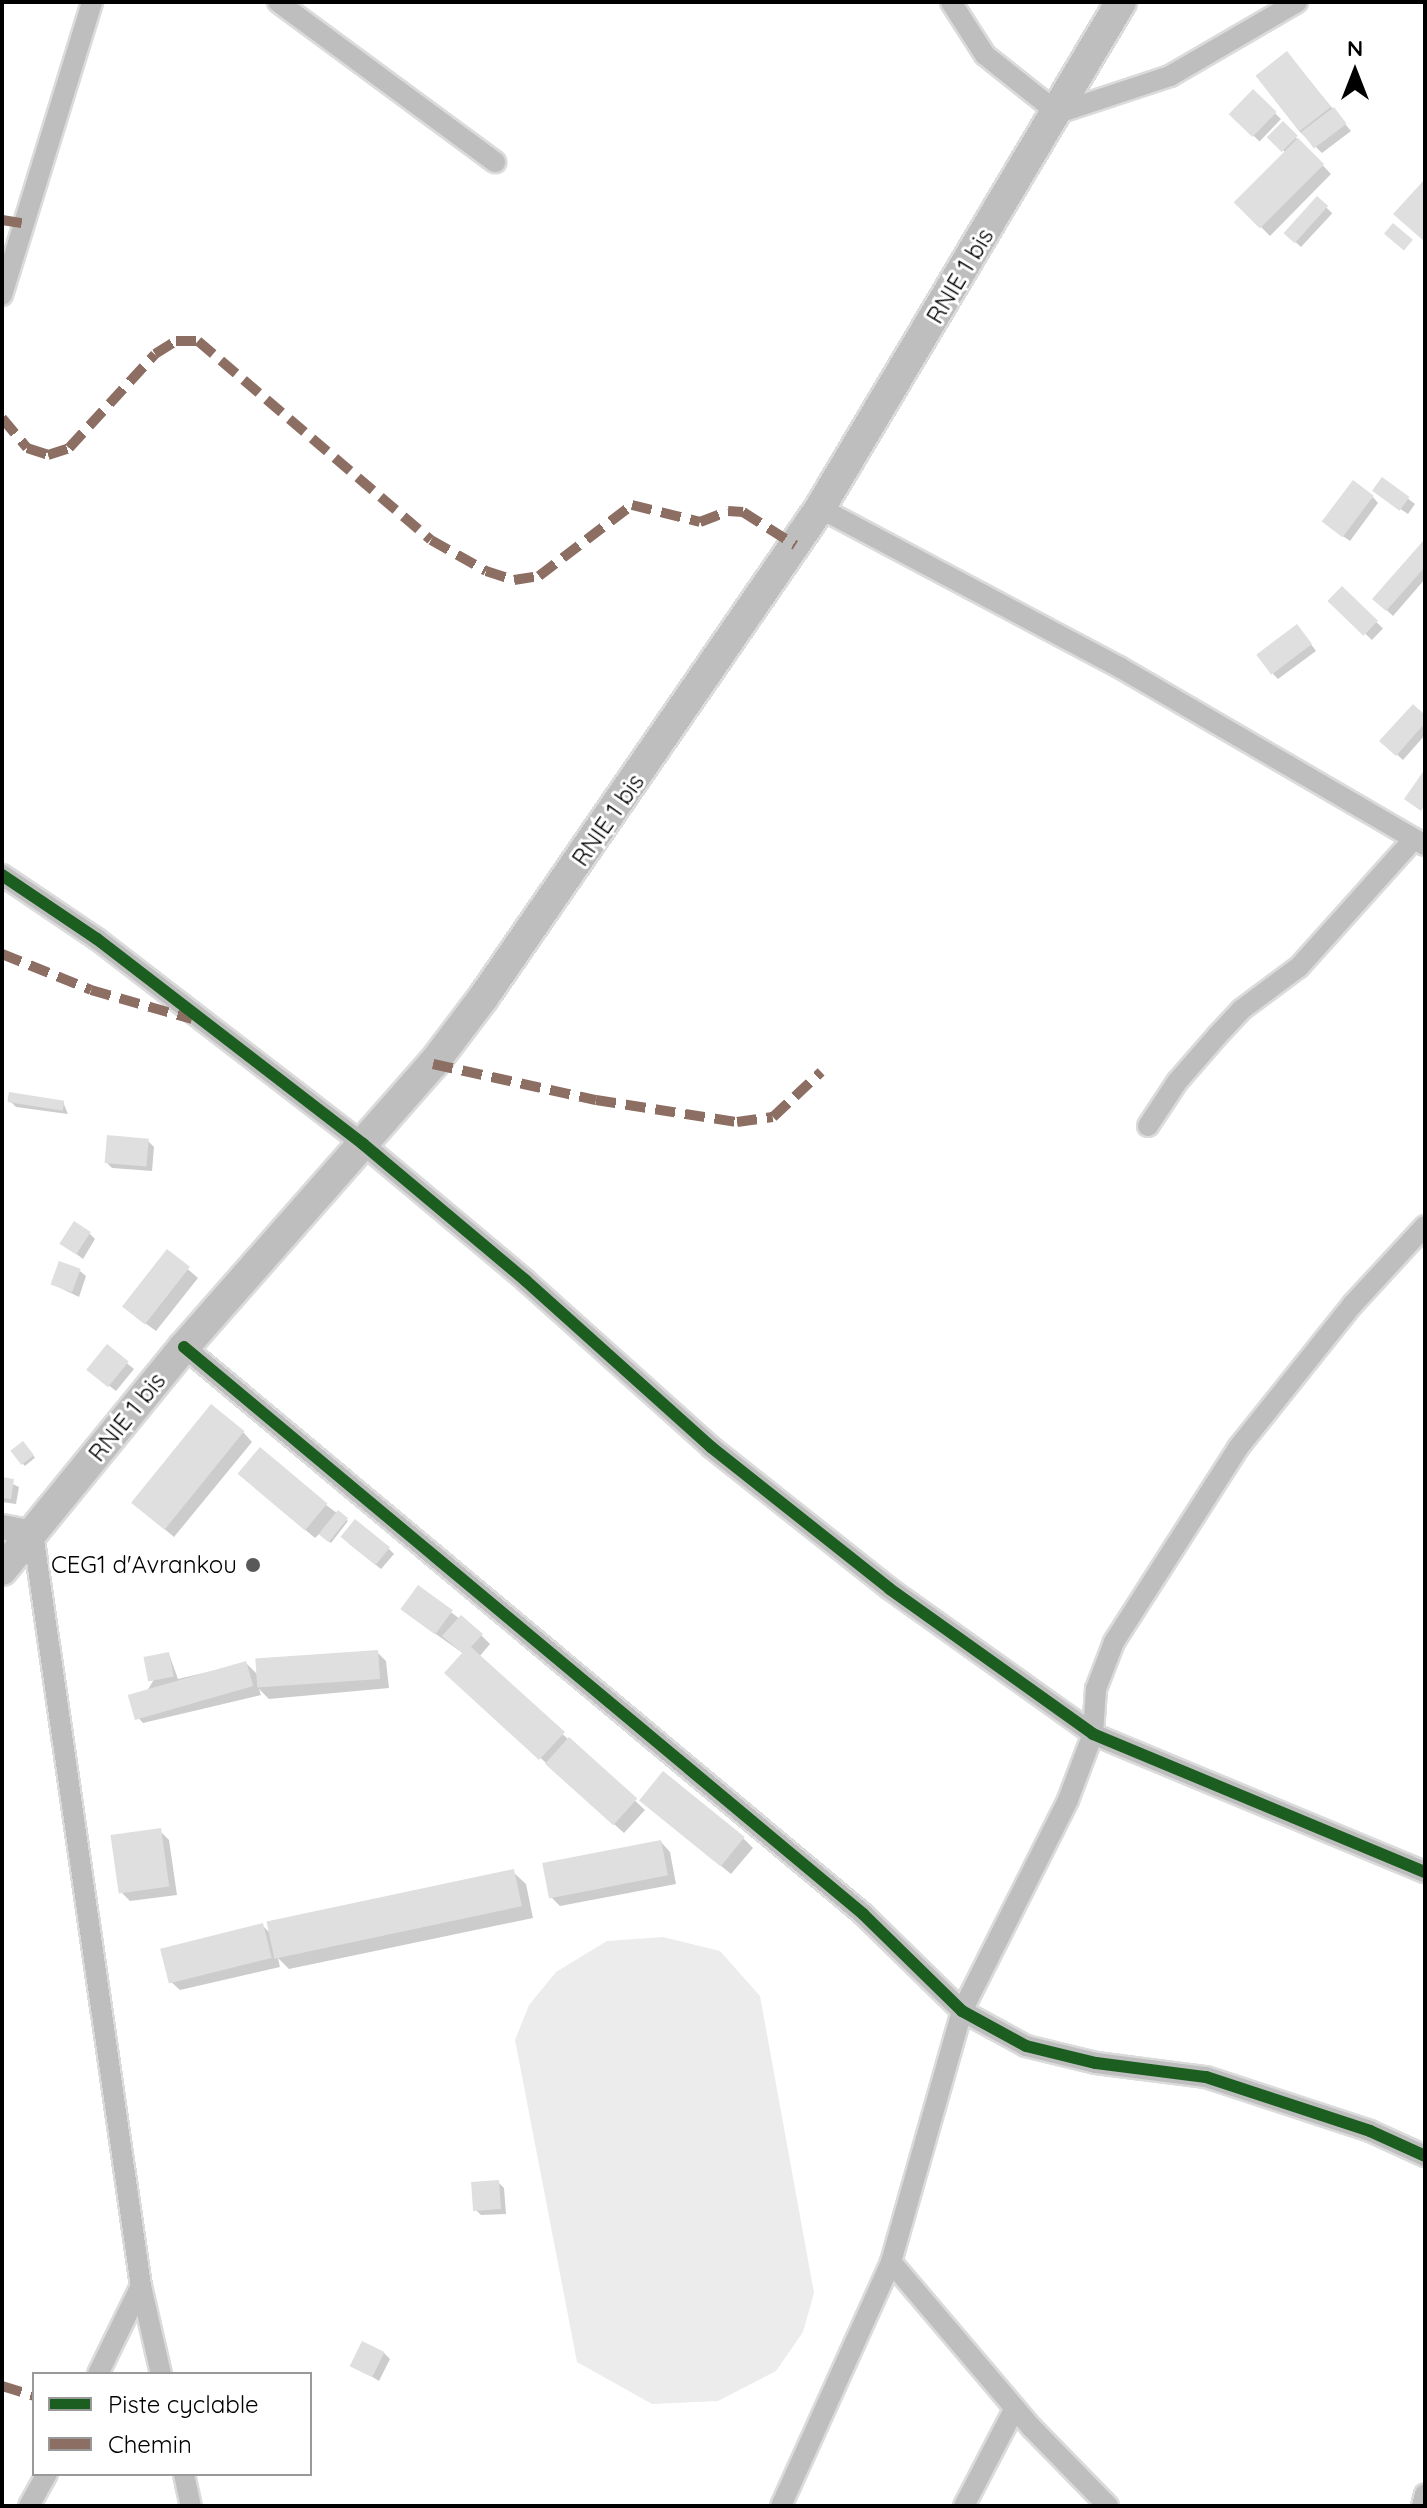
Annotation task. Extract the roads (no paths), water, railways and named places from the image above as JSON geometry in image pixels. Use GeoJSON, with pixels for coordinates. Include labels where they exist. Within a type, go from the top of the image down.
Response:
{"type":"FeatureCollection","features":[{"type":"Feature","properties":{"kind":"main road","name":"RNIE 1 bis"},"geometry":{"type":"LineString","coordinates":[[2,1570],[184,1347],[363,1144],[483,998],[820,508],[1058,113],[1121,2]]}},
{"type":"Feature","properties":{"kind":"street"},"geometry":{"type":"LineString","coordinates":[[2,295],[92,2]]}},
{"type":"Feature","properties":{"kind":"street"},"geometry":{"type":"LineString","coordinates":[[278,2],[495,162]]}},
{"type":"Feature","properties":{"kind":"street"},"geometry":{"type":"LineString","coordinates":[[951,2],[985,55],[1058,113],[1170,76],[1297,2]]}},
{"type":"Feature","properties":{"kind":"street"},"geometry":{"type":"LineString","coordinates":[[820,508],[1119,667],[1420,842],[1299,967],[1225,1027],[1177,1082],[1148,1126]]}},
{"type":"Feature","properties":{"kind":"street"},"geometry":{"type":"LineString","coordinates":[[2,875],[97,939],[363,1144],[525,1280],[711,1447],[890,1589],[1093,1734],[1425,1872]]}},
{"type":"Feature","properties":{"kind":"street"},"geometry":{"type":"LineString","coordinates":[[781,2506],[891,2262],[962,2011],[1068,1800],[1093,1734],[1096,1689],[1114,1642],[1141,1592],[1238,1448],[1353,1304],[1425,1226]]}},
{"type":"Feature","properties":{"kind":"street"},"geometry":{"type":"LineString","coordinates":[[184,1347],[863,1914],[962,2011],[1026,2046],[1096,2063],[1206,2077],[1370,2131],[1425,2156]]}},
{"type":"Feature","properties":{"kind":"street"},"geometry":{"type":"LineString","coordinates":[[2,1527],[33,1533],[141,2286],[161,2372]]}},
{"type":"Feature","properties":{"kind":"street"},"geometry":{"type":"LineString","coordinates":[[891,2262],[1015,2408],[1108,2506]]}},
{"type":"Feature","properties":{"kind":"street"},"geometry":{"type":"LineString","coordinates":[[99,2372],[141,2286]]}},
{"type":"Feature","properties":{"kind":"street"},"geometry":{"type":"LineString","coordinates":[[964,2506],[1015,2408]]}},
{"type":"Feature","properties":{"kind":"street"},"geometry":{"type":"LineString","coordinates":[[29,2506],[46,2476]]}},
{"type":"Feature","properties":{"kind":"street"},"geometry":{"type":"LineString","coordinates":[[184,2476],[191,2506]]}},
{"type":"Feature","properties":{"kind":"street"},"geometry":{"type":"LineString","coordinates":[[1422,2506],[1425,2494]]}},
{"type":"Feature","properties":{"kind":"place","name":"CEG1 d'Avrankou"},"geometry":{"type":"Point","coordinates":[253,1565]}}]}
